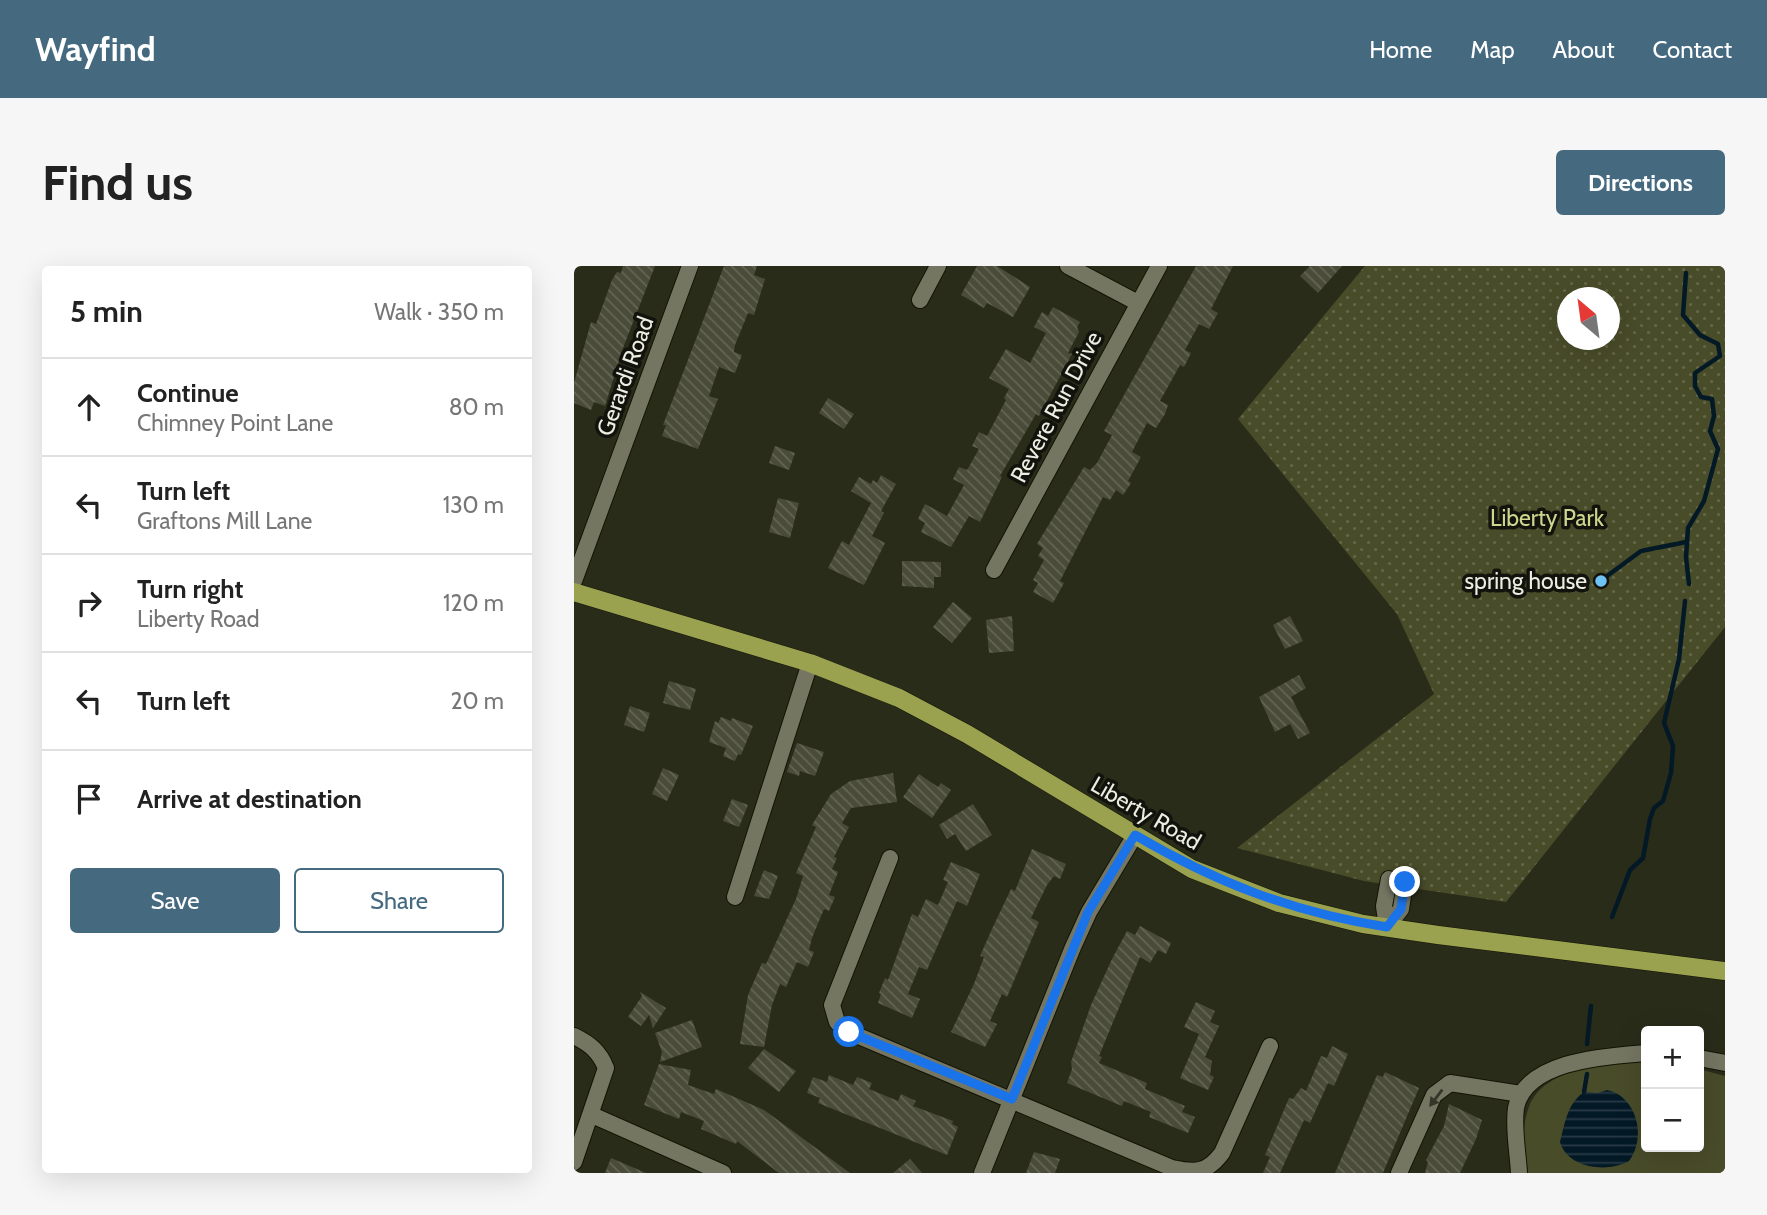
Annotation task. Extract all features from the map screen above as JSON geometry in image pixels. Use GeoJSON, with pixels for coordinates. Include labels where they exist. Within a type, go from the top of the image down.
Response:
{"type":"FeatureCollection","features":[{"type":"Feature","properties":{"kind":"main road","name":"Liberty Road"},"geometry":{"type":"LineString","coordinates":[[574,592],[810,663],[899,698],[967,734],[1192,869],[1279,903],[1387,927],[1725,971]]}},
{"type":"Feature","properties":{"kind":"street","name":"Gerardi Road"},"geometry":{"type":"LineString","coordinates":[[574,582],[690,266]]}},
{"type":"Feature","properties":{"kind":"street"},"geometry":{"type":"LineString","coordinates":[[920,300],[938,266]]}},
{"type":"Feature","properties":{"kind":"street"},"geometry":{"type":"LineString","coordinates":[[1068,266],[1138,303]]}},
{"type":"Feature","properties":{"kind":"street","name":"Revere Run Drive"},"geometry":{"type":"LineString","coordinates":[[994,570],[1159,266]]}},
{"type":"Feature","properties":{"kind":"street"},"geometry":{"type":"LineString","coordinates":[[735,897],[810,663]]}},
{"type":"Feature","properties":{"kind":"street"},"geometry":{"type":"LineString","coordinates":[[982,1173],[1088,912],[1135,835]]}},
{"type":"Feature","properties":{"kind":"street"},"geometry":{"type":"LineString","coordinates":[[890,858],[832,1005],[837,1022],[849,1032],[1172,1168],[1200,1173],[1212,1166],[1222,1153],[1270,1046]]}},
{"type":"Feature","properties":{"kind":"street"},"geometry":{"type":"LineString","coordinates":[[1387,927],[1401,909],[1397,881]]}},
{"type":"Feature","properties":{"kind":"street"},"geometry":{"type":"LineString","coordinates":[[574,1037],[595,1049],[606,1068],[574,1162]]}},
{"type":"Feature","properties":{"kind":"street"},"geometry":{"type":"LineString","coordinates":[[1519,1173],[1516,1109],[1523,1089],[1553,1069],[1598,1057],[1641,1053]]}},
{"type":"Feature","properties":{"kind":"street"},"geometry":{"type":"LineString","coordinates":[[1704,1059],[1725,1063]]}},
{"type":"Feature","properties":{"kind":"street"},"geometry":{"type":"LineString","coordinates":[[1399,1173],[1434,1095],[1450,1083],[1521,1094]]}},
{"type":"Feature","properties":{"kind":"street"},"geometry":{"type":"LineString","coordinates":[[592,1115],[723,1173]]}},
{"type":"Feature","properties":{"kind":"green space","name":"Liberty Park"},"geometry":{"type":"Polygon","coordinates":[[[1365,266],[1725,266],[1725,627],[1506,902],[1364,881],[1237,848],[1434,694],[1397,614],[1238,419],[1365,266]]]}},
{"type":"Feature","properties":{"kind":"green space"},"geometry":{"type":"Polygon","coordinates":[[[1641,1060],[1641,1152],[1704,1152],[1704,1070],[1725,1076],[1725,1173],[1524,1173],[1525,1123],[1529,1107],[1537,1093],[1563,1075],[1597,1066],[1641,1060]]]}},
{"type":"Feature","properties":{"kind":"water"},"geometry":{"type":"Polygon","coordinates":[[[1607,1090],[1626,1100],[1632,1109],[1638,1130],[1637,1141],[1629,1161],[1610,1167],[1590,1166],[1571,1158],[1560,1142],[1568,1114],[1578,1097],[1584,1092],[1598,1093],[1607,1090]]]}},
{"type":"Feature","properties":{"kind":"building"},"geometry":{"type":"Polygon","coordinates":[[[623,266],[655,266],[623,348],[605,406],[594,402],[591,410],[574,403],[574,383],[591,322],[596,324],[612,280],[617,272],[621,273],[623,266]]]}},
{"type":"Feature","properties":{"kind":"building"},"geometry":{"type":"Polygon","coordinates":[[[724,266],[757,266],[754,275],[765,279],[754,315],[748,313],[735,345],[734,352],[742,355],[735,373],[719,367],[709,396],[718,399],[698,449],[662,436],[666,425],[663,425],[724,266]]]}},
{"type":"Feature","properties":{"kind":"building"},"geometry":{"type":"Polygon","coordinates":[[[977,266],[997,266],[1030,287],[1013,317],[987,303],[984,308],[961,295],[977,266]]]}},
{"type":"Feature","properties":{"kind":"building"},"geometry":{"type":"Polygon","coordinates":[[[1196,266],[1233,266],[1211,309],[1218,313],[1209,329],[1199,324],[1185,350],[1191,353],[1184,367],[1180,365],[1160,401],[1168,405],[1165,414],[1156,428],[1147,423],[1132,452],[1141,457],[1128,481],[1131,483],[1123,495],[1116,490],[1110,500],[1103,497],[1060,581],[1064,583],[1053,603],[1033,592],[1038,583],[1033,580],[1044,560],[1038,556],[1043,548],[1037,544],[1084,467],[1090,470],[1097,463],[1112,435],[1104,431],[1196,266]]]}},
{"type":"Feature","properties":{"kind":"building"},"geometry":{"type":"Polygon","coordinates":[[[1310,266],[1342,266],[1318,293],[1300,276],[1310,266]]]}},
{"type":"Feature","properties":{"kind":"building"},"geometry":{"type":"Polygon","coordinates":[[[1053,307],[1080,322],[1077,327],[1079,332],[1068,353],[1072,354],[1039,416],[1036,414],[1000,476],[1002,477],[980,522],[969,516],[951,547],[921,532],[925,523],[918,519],[925,504],[947,516],[964,485],[953,479],[959,467],[967,470],[979,449],[972,446],[979,432],[987,436],[1006,400],[1004,398],[1009,389],[989,378],[1006,349],[1030,363],[1046,333],[1034,327],[1042,312],[1048,316],[1053,307]]]}},
{"type":"Feature","properties":{"kind":"building"},"geometry":{"type":"Polygon","coordinates":[[[828,398],[854,414],[844,429],[819,413],[828,398]]]}},
{"type":"Feature","properties":{"kind":"building"},"geometry":{"type":"Polygon","coordinates":[[[775,446],[795,453],[789,470],[769,463],[775,446]]]}},
{"type":"Feature","properties":{"kind":"building"},"geometry":{"type":"Polygon","coordinates":[[[881,475],[896,484],[881,511],[884,513],[872,536],[885,543],[864,585],[828,568],[842,541],[849,545],[871,503],[851,491],[859,477],[871,484],[873,480],[877,483],[881,475]]]}},
{"type":"Feature","properties":{"kind":"building"},"geometry":{"type":"Polygon","coordinates":[[[778,498],[799,503],[790,538],[769,532],[778,498]]]}},
{"type":"Feature","properties":{"kind":"building"},"geometry":{"type":"Polygon","coordinates":[[[902,561],[941,562],[941,577],[934,577],[934,588],[902,586],[902,561]]]}},
{"type":"Feature","properties":{"kind":"building"},"geometry":{"type":"Polygon","coordinates":[[[953,602],[972,618],[952,643],[933,627],[953,602]]]}},
{"type":"Feature","properties":{"kind":"building"},"geometry":{"type":"Polygon","coordinates":[[[1012,616],[1014,651],[989,653],[986,620],[1012,616]]]}},
{"type":"Feature","properties":{"kind":"building"},"geometry":{"type":"Polygon","coordinates":[[[1290,616],[1303,641],[1285,649],[1273,625],[1290,616]]]}},
{"type":"Feature","properties":{"kind":"building"},"geometry":{"type":"Polygon","coordinates":[[[1299,675],[1306,688],[1291,697],[1310,733],[1298,739],[1290,724],[1275,732],[1259,697],[1299,675]]]}},
{"type":"Feature","properties":{"kind":"building"},"geometry":{"type":"Polygon","coordinates":[[[669,681],[696,689],[690,710],[663,703],[669,681]]]}},
{"type":"Feature","properties":{"kind":"building"},"geometry":{"type":"Polygon","coordinates":[[[630,706],[650,713],[644,732],[624,725],[630,706]]]}},
{"type":"Feature","properties":{"kind":"building"},"geometry":{"type":"Polygon","coordinates":[[[721,717],[753,726],[741,755],[738,754],[735,761],[723,756],[726,748],[709,742],[715,721],[718,723],[721,717]]]}},
{"type":"Feature","properties":{"kind":"building"},"geometry":{"type":"Polygon","coordinates":[[[797,743],[824,752],[815,776],[800,771],[799,776],[787,772],[797,743]]]}},
{"type":"Feature","properties":{"kind":"building"},"geometry":{"type":"Polygon","coordinates":[[[663,768],[679,775],[667,801],[652,794],[663,768]]]}},
{"type":"Feature","properties":{"kind":"building"},"geometry":{"type":"Polygon","coordinates":[[[893,773],[897,802],[851,808],[842,823],[849,827],[834,857],[837,858],[832,869],[838,872],[829,895],[835,897],[829,911],[824,909],[812,938],[809,950],[814,952],[808,967],[797,962],[786,987],[780,984],[772,1005],[764,1047],[740,1044],[748,995],[762,963],[766,964],[796,899],[803,876],[796,873],[816,827],[812,825],[831,794],[850,781],[893,773]]]}},
{"type":"Feature","properties":{"kind":"building"},"geometry":{"type":"Polygon","coordinates":[[[919,774],[938,787],[941,783],[951,790],[932,818],[903,797],[919,774]]]}},
{"type":"Feature","properties":{"kind":"building"},"geometry":{"type":"Polygon","coordinates":[[[732,799],[748,805],[739,827],[723,821],[732,799]]]}},
{"type":"Feature","properties":{"kind":"building"},"geometry":{"type":"Polygon","coordinates":[[[973,804],[992,835],[966,851],[955,834],[947,839],[939,825],[973,804]]]}},
{"type":"Feature","properties":{"kind":"building"},"geometry":{"type":"Polygon","coordinates":[[[1032,849],[1066,864],[1060,879],[1054,876],[1047,885],[1031,918],[1039,922],[1007,997],[1002,994],[990,1021],[997,1024],[985,1047],[951,1032],[974,984],[984,957],[980,956],[1011,889],[1015,891],[1032,849]]]}},
{"type":"Feature","properties":{"kind":"building"},"geometry":{"type":"Polygon","coordinates":[[[951,862],[980,874],[967,906],[957,901],[927,970],[919,967],[908,994],[920,999],[912,1018],[878,1003],[879,993],[885,978],[888,980],[912,914],[918,917],[926,899],[938,905],[948,882],[943,880],[951,862]]]}},
{"type":"Feature","properties":{"kind":"building"},"geometry":{"type":"Polygon","coordinates":[[[764,870],[778,876],[769,899],[754,896],[764,870]]]}},
{"type":"Feature","properties":{"kind":"building"},"geometry":{"type":"Polygon","coordinates":[[[1140,926],[1171,943],[1166,954],[1158,950],[1150,963],[1140,957],[1099,1056],[1102,1057],[1099,1063],[1147,1083],[1145,1089],[1185,1106],[1182,1112],[1195,1117],[1188,1133],[1149,1117],[1151,1112],[1124,1101],[1122,1106],[1067,1083],[1072,1069],[1071,1062],[1091,1005],[1112,959],[1127,931],[1135,935],[1140,926]]]}},
{"type":"Feature","properties":{"kind":"building"},"geometry":{"type":"Polygon","coordinates":[[[640,992],[666,1008],[653,1028],[649,1015],[641,1026],[628,1017],[642,996],[640,992]]]}},
{"type":"Feature","properties":{"kind":"building"},"geometry":{"type":"Polygon","coordinates":[[[1196,1002],[1215,1011],[1210,1022],[1219,1026],[1205,1057],[1212,1061],[1210,1075],[1214,1077],[1208,1090],[1180,1078],[1199,1034],[1184,1027],[1196,1002]]]}},
{"type":"Feature","properties":{"kind":"building"},"geometry":{"type":"Polygon","coordinates":[[[692,1020],[702,1047],[660,1062],[662,1052],[655,1033],[692,1020]]]}},
{"type":"Feature","properties":{"kind":"building"},"geometry":{"type":"Polygon","coordinates":[[[1332,1046],[1348,1054],[1334,1086],[1328,1083],[1310,1123],[1304,1120],[1280,1173],[1263,1173],[1270,1157],[1265,1155],[1289,1098],[1293,1099],[1301,1088],[1306,1091],[1321,1056],[1327,1058],[1332,1046]]]}},
{"type":"Feature","properties":{"kind":"building"},"geometry":{"type":"Polygon","coordinates":[[[764,1049],[796,1071],[779,1092],[748,1068],[764,1049]]]}},
{"type":"Feature","properties":{"kind":"building"},"geometry":{"type":"Polygon","coordinates":[[[659,1064],[691,1070],[688,1085],[714,1094],[716,1089],[764,1110],[850,1173],[779,1173],[737,1141],[736,1144],[701,1129],[704,1121],[681,1112],[679,1119],[644,1105],[659,1064]]]}},
{"type":"Feature","properties":{"kind":"building"},"geometry":{"type":"Polygon","coordinates":[[[1385,1072],[1419,1088],[1383,1173],[1335,1173],[1377,1075],[1383,1077],[1385,1072]]]}},
{"type":"Feature","properties":{"kind":"building"},"geometry":{"type":"Polygon","coordinates":[[[829,1075],[853,1085],[857,1077],[872,1083],[869,1089],[898,1101],[901,1094],[916,1101],[913,1106],[953,1121],[952,1124],[958,1127],[947,1155],[818,1103],[820,1098],[807,1093],[813,1077],[827,1082],[829,1075]]]}},
{"type":"Feature","properties":{"kind":"building"},"geometry":{"type":"Polygon","coordinates":[[[1449,1104],[1482,1120],[1476,1139],[1460,1173],[1425,1173],[1428,1162],[1426,1160],[1444,1126],[1449,1104]]]}},
{"type":"Feature","properties":{"kind":"building"},"geometry":{"type":"Polygon","coordinates":[[[1034,1152],[1060,1159],[1055,1173],[1026,1173],[1034,1152]]]}},
{"type":"Feature","properties":{"kind":"building"},"geometry":{"type":"Polygon","coordinates":[[[611,1158],[646,1173],[605,1173],[611,1158]]]}},
{"type":"Feature","properties":{"kind":"building"},"geometry":{"type":"Polygon","coordinates":[[[910,1159],[922,1173],[893,1173],[910,1159]]]}},
{"type":"Feature","properties":{"kind":"waterway"},"geometry":{"type":"LineString","coordinates":[[1686,273],[1683,315],[1700,335],[1718,344],[1720,356],[1695,373],[1695,386],[1701,397],[1712,399],[1714,416],[1710,431],[1718,449],[1704,501],[1688,528],[1686,557],[1689,584]]}},
{"type":"Feature","properties":{"kind":"waterway"},"geometry":{"type":"LineString","coordinates":[[1603,579],[1641,551],[1686,542]]}},
{"type":"Feature","properties":{"kind":"waterway"},"geometry":{"type":"LineString","coordinates":[[1612,917],[1630,870],[1643,858],[1650,819],[1654,808],[1663,801],[1671,773],[1673,746],[1664,723],[1679,659],[1685,601]]}},
{"type":"Feature","properties":{"kind":"waterway"},"geometry":{"type":"LineString","coordinates":[[1587,1044],[1591,1006]]}},
{"type":"Feature","properties":{"kind":"waterway"},"geometry":{"type":"LineString","coordinates":[[1584,1092],[1587,1074]]}},
{"type":"Feature","properties":{"kind":"place","name":"spring house"},"geometry":{"type":"Point","coordinates":[1601,581]}},
{"type":"Feature","properties":{"kind":"route"},"geometry":{"type":"LineString","coordinates":[[849,1032],[1012,1099],[1088,912],[1135,835],[1192,869],[1231,886],[1279,903],[1363,924],[1387,927],[1401,909],[1405,882]]}}]}
